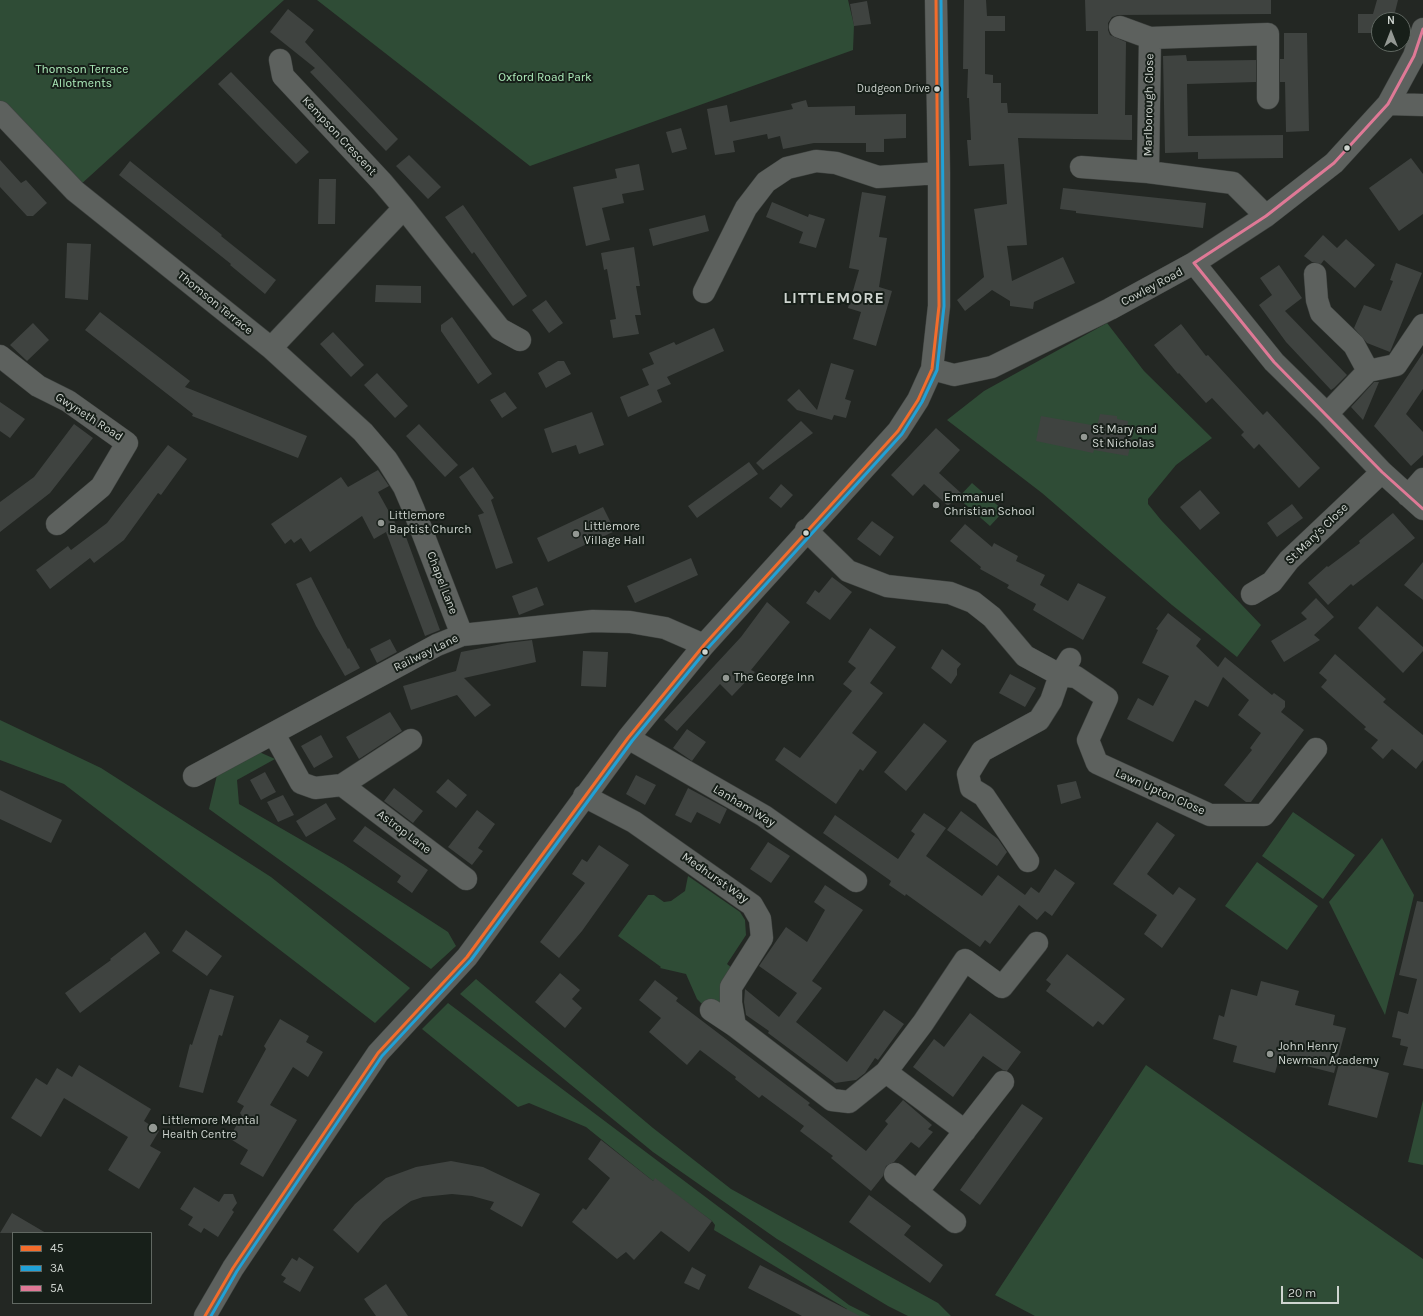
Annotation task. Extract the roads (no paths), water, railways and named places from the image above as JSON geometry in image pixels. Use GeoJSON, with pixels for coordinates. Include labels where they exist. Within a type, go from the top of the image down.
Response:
{"type":"FeatureCollection","features":[{"type":"Feature","properties":{"kind":"street"},"geometry":{"type":"LineString","coordinates":[[205,1316],[233,1268],[354,1086],[378,1053],[467,957],[628,738],[704,645],[806,530],[898,431],[918,400],[932,369],[940,306],[940,173],[936,0]]}},
{"type":"Feature","properties":{"kind":"street","name":"Marlborough Close"},"geometry":{"type":"LineString","coordinates":[[1120,27],[1150,38],[1268,34],[1268,98]]}},
{"type":"Feature","properties":{"kind":"street","name":"Cowley Road"},"geometry":{"type":"LineString","coordinates":[[932,369],[954,375],[992,367],[1110,309],[1194,263],[1266,216],[1334,163],[1388,104],[1414,56],[1423,28]]}},
{"type":"Feature","properties":{"kind":"street","name":"Marlborough Close"},"geometry":{"type":"LineString","coordinates":[[1148,172],[1150,38]]}},
{"type":"Feature","properties":{"kind":"street","name":"Kempson Crescent"},"geometry":{"type":"LineString","coordinates":[[280,60],[283,76],[382,182],[500,329],[520,340]]}},
{"type":"Feature","properties":{"kind":"street"},"geometry":{"type":"LineString","coordinates":[[1388,104],[1423,105]]}},
{"type":"Feature","properties":{"kind":"street","name":"Thomson Terrace"},"geometry":{"type":"LineString","coordinates":[[1,114],[75,191],[271,348],[363,432],[387,460],[404,487],[413,508]]}},
{"type":"Feature","properties":{"kind":"street"},"geometry":{"type":"LineString","coordinates":[[704,292],[746,208],[766,182],[787,168],[816,161],[836,163],[878,177],[940,173]]}},
{"type":"Feature","properties":{"kind":"street","name":"Marlborough Close"},"geometry":{"type":"LineString","coordinates":[[1080,167],[1148,172],[1232,183],[1266,216]]}},
{"type":"Feature","properties":{"kind":"street"},"geometry":{"type":"LineString","coordinates":[[271,348],[404,208]]}},
{"type":"Feature","properties":{"kind":"street"},"geometry":{"type":"LineString","coordinates":[[1194,263],[1274,362],[1328,414],[1382,472],[1416,503],[1423,479]]}},
{"type":"Feature","properties":{"kind":"street"},"geometry":{"type":"LineString","coordinates":[[1315,274],[1317,300],[1321,313],[1354,345],[1368,371]]}},
{"type":"Feature","properties":{"kind":"street"},"geometry":{"type":"LineString","coordinates":[[1328,414],[1368,371],[1396,365],[1423,325]]}},
{"type":"Feature","properties":{"kind":"street","name":"Gwyneth Road"},"geometry":{"type":"LineString","coordinates":[[0,356],[38,386],[68,401],[127,443],[101,487],[57,524]]}},
{"type":"Feature","properties":{"kind":"street","name":"St Mary's Close"},"geometry":{"type":"LineString","coordinates":[[1252,594],[1272,582],[1289,560],[1382,472]]}},
{"type":"Feature","properties":{"kind":"street","name":"Chapel Lane"},"geometry":{"type":"LineString","coordinates":[[413,508],[462,635]]}},
{"type":"Feature","properties":{"kind":"street"},"geometry":{"type":"LineString","coordinates":[[806,530],[848,571],[887,586],[950,592],[973,602],[992,617],[1025,656],[1065,667],[1051,701],[1039,720],[982,752],[968,774],[971,788],[984,796],[1028,862]]}},
{"type":"Feature","properties":{"kind":"street","name":"Railway Lane"},"geometry":{"type":"LineString","coordinates":[[194,776],[437,645],[462,635],[593,621],[630,622],[665,628],[704,645]]}},
{"type":"Feature","properties":{"kind":"street","name":"Lawn Upton Close"},"geometry":{"type":"LineString","coordinates":[[1065,667],[1076,677],[1107,698],[1088,740],[1097,763],[1210,815],[1264,815],[1316,749]]}},
{"type":"Feature","properties":{"kind":"street"},"geometry":{"type":"LineString","coordinates":[[274,734],[301,783],[315,788],[342,785],[410,740]]}},
{"type":"Feature","properties":{"kind":"street","name":"Lanham Way"},"geometry":{"type":"LineString","coordinates":[[628,738],[764,816],[856,881]]}},
{"type":"Feature","properties":{"kind":"street","name":"Astrop Lane"},"geometry":{"type":"LineString","coordinates":[[342,785],[466,879]]}},
{"type":"Feature","properties":{"kind":"street","name":"Medhurst Way"},"geometry":{"type":"LineString","coordinates":[[584,796],[634,822],[752,905],[760,919],[762,938],[731,987],[731,1003],[735,1026]]}},
{"type":"Feature","properties":{"kind":"street"},"geometry":{"type":"LineString","coordinates":[[711,1010],[735,1026],[832,1100],[849,1102],[886,1072],[923,1023],[964,960],[1002,987],[1037,943]]}},
{"type":"Feature","properties":{"kind":"street"},"geometry":{"type":"LineString","coordinates":[[886,1072],[965,1131]]}},
{"type":"Feature","properties":{"kind":"street"},"geometry":{"type":"LineString","coordinates":[[918,1192],[1003,1082]]}},
{"type":"Feature","properties":{"kind":"street"},"geometry":{"type":"LineString","coordinates":[[895,1174],[955,1222]]}},
{"type":"Feature","properties":{"kind":"place","name":"Dudgeon Drive"},"geometry":{"type":"Point","coordinates":[937,89]}},
{"type":"Feature","properties":{"kind":"place","name":"St Mary and St Nicholas"},"geometry":{"type":"Point","coordinates":[1084,437]}},
{"type":"Feature","properties":{"kind":"place","name":"Emmanuel Christian School"},"geometry":{"type":"Point","coordinates":[936,505]}},
{"type":"Feature","properties":{"kind":"place","name":"Littlemore Baptist Church"},"geometry":{"type":"Point","coordinates":[381,523]}},
{"type":"Feature","properties":{"kind":"place","name":"Littlemore Village Hall"},"geometry":{"type":"Point","coordinates":[576,534]}},
{"type":"Feature","properties":{"kind":"place","name":"The George Inn"},"geometry":{"type":"Point","coordinates":[726,678]}},
{"type":"Feature","properties":{"kind":"place","name":"John Henry Newman Academy"},"geometry":{"type":"Point","coordinates":[1270,1054]}},
{"type":"Feature","properties":{"kind":"place","name":"Littlemore Mental Health Centre"},"geometry":{"type":"Point","coordinates":[153,1128]}},
{"type":"Feature","properties":{"kind":"district","name":"LITTLEMORE"},"geometry":{"type":"Point","coordinates":[834,298]}},
{"type":"Feature","properties":{"kind":"park label","name":"Thomson Terrace Allotments"},"geometry":{"type":"Point","coordinates":[82,77]}},
{"type":"Feature","properties":{"kind":"park label","name":"Oxford Road Park"},"geometry":{"type":"Point","coordinates":[545,78]}}]}
